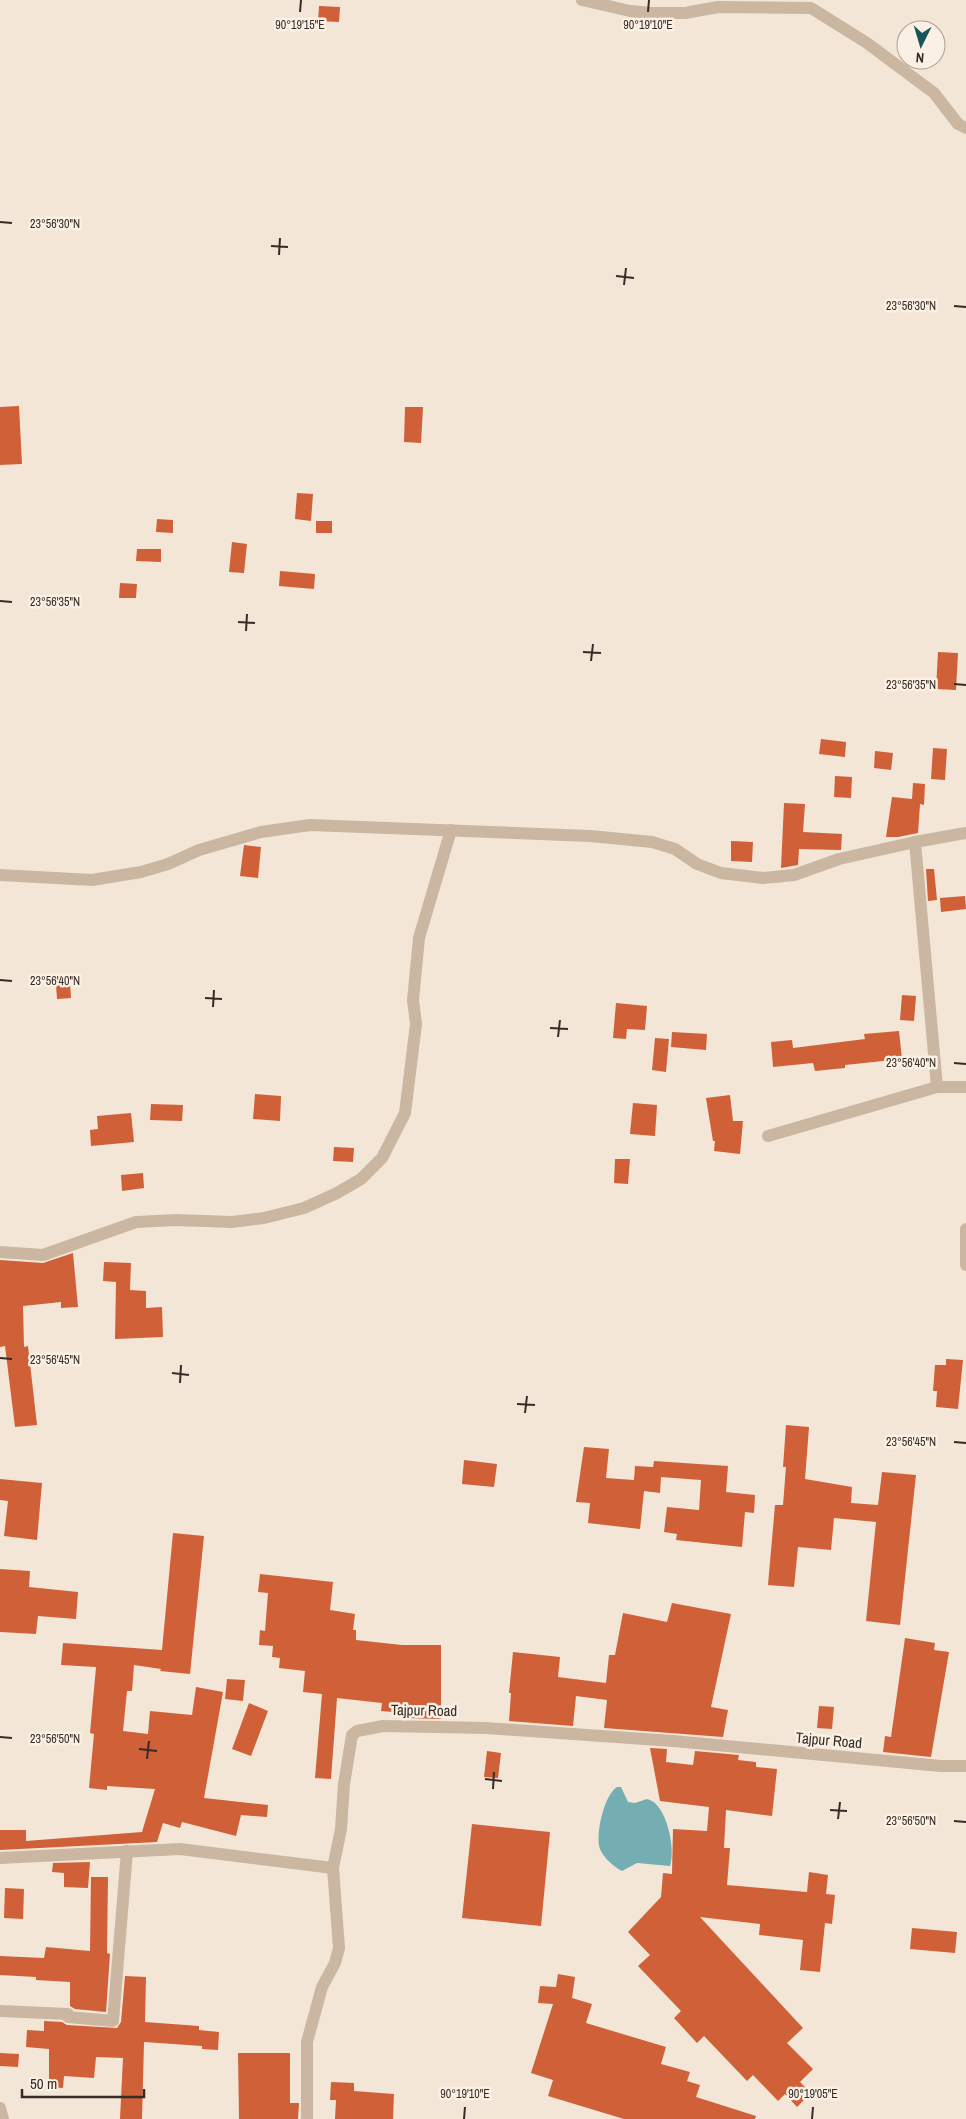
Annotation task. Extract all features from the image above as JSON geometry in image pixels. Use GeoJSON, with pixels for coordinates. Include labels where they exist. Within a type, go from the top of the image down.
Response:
{"type":"FeatureCollection","features":[{"type":"Feature","properties":{"kind":"street"},"geometry":{"type":"LineString","coordinates":[[582,0],[630,11],[652,13],[685,13],[718,7],[811,8],[868,43],[934,93],[958,124],[966,128]]}},
{"type":"Feature","properties":{"kind":"street"},"geometry":{"type":"LineString","coordinates":[[0,875],[92,880],[141,872],[168,864],[199,850],[290,826],[339,825],[652,842],[675,849],[697,864],[721,874],[763,878],[794,875],[839,859],[966,833]]}},
{"type":"Feature","properties":{"kind":"street"},"geometry":{"type":"LineString","coordinates":[[0,1252],[43,1254],[136,1222],[176,1220],[232,1222],[264,1218],[304,1208],[337,1193],[361,1179],[382,1158],[405,1113],[416,1024],[413,1000],[420,938],[451,830]]}},
{"type":"Feature","properties":{"kind":"street"},"geometry":{"type":"LineString","coordinates":[[915,842],[938,1087]]}},
{"type":"Feature","properties":{"kind":"street"},"geometry":{"type":"LineString","coordinates":[[768,1136],[938,1087],[966,1087]]}},
{"type":"Feature","properties":{"kind":"street"},"geometry":{"type":"LineString","coordinates":[[966,1229],[966,1265]]}},
{"type":"Feature","properties":{"kind":"street","name":"Tajpur Road"},"geometry":{"type":"LineString","coordinates":[[333,1868],[341,1829],[349,1742],[352,1734],[372,1727],[486,1728],[673,1740],[783,1752],[966,1766]]}},
{"type":"Feature","properties":{"kind":"street"},"geometry":{"type":"LineString","coordinates":[[0,1858],[180,1849],[333,1868],[339,1948],[335,1963],[322,1987],[307,2042],[307,2119]]}},
{"type":"Feature","properties":{"kind":"street"},"geometry":{"type":"LineString","coordinates":[[0,2011],[68,2014],[68,2017],[113,2021],[127,1851]]}},
{"type":"Feature","properties":{"kind":"street"},"geometry":{"type":"LineString","coordinates":[[0,2108],[3,2119]]}},
{"type":"Feature","properties":{"kind":"water"},"geometry":{"type":"Polygon","coordinates":[[[617,1787],[621,1787],[628,1802],[635,1803],[647,1799],[654,1802],[660,1809],[665,1818],[671,1839],[672,1859],[670,1866],[637,1863],[622,1871],[604,1855],[599,1843],[600,1825],[608,1798],[617,1787]]]}},
{"type":"Feature","properties":{"kind":"building"},"geometry":{"type":"Polygon","coordinates":[[[319,6],[340,7],[339,22],[318,21],[319,6]]]}},
{"type":"Feature","properties":{"kind":"building"},"geometry":{"type":"Polygon","coordinates":[[[19,406],[22,464],[0,465],[0,407],[19,406]]]}},
{"type":"Feature","properties":{"kind":"building"},"geometry":{"type":"Polygon","coordinates":[[[405,407],[423,407],[421,443],[404,442],[405,407]]]}},
{"type":"Feature","properties":{"kind":"building"},"geometry":{"type":"Polygon","coordinates":[[[297,493],[313,494],[311,521],[295,519],[297,493]]]}},
{"type":"Feature","properties":{"kind":"building"},"geometry":{"type":"Polygon","coordinates":[[[157,519],[173,520],[173,533],[156,532],[157,519]]]}},
{"type":"Feature","properties":{"kind":"building"},"geometry":{"type":"Polygon","coordinates":[[[316,521],[332,521],[332,533],[316,533],[316,521]]]}},
{"type":"Feature","properties":{"kind":"building"},"geometry":{"type":"Polygon","coordinates":[[[232,542],[247,544],[244,573],[229,572],[232,542]]]}},
{"type":"Feature","properties":{"kind":"building"},"geometry":{"type":"Polygon","coordinates":[[[137,549],[161,549],[161,562],[136,561],[137,549]]]}},
{"type":"Feature","properties":{"kind":"building"},"geometry":{"type":"Polygon","coordinates":[[[280,571],[315,574],[314,589],[279,586],[280,571]]]}},
{"type":"Feature","properties":{"kind":"building"},"geometry":{"type":"Polygon","coordinates":[[[120,583],[137,584],[136,598],[119,598],[120,583]]]}},
{"type":"Feature","properties":{"kind":"building"},"geometry":{"type":"Polygon","coordinates":[[[938,652],[958,653],[956,690],[936,689],[938,652]]]}},
{"type":"Feature","properties":{"kind":"building"},"geometry":{"type":"Polygon","coordinates":[[[821,739],[846,742],[845,757],[819,754],[821,739]]]}},
{"type":"Feature","properties":{"kind":"building"},"geometry":{"type":"Polygon","coordinates":[[[933,748],[947,749],[945,780],[931,779],[933,748]]]}},
{"type":"Feature","properties":{"kind":"building"},"geometry":{"type":"Polygon","coordinates":[[[875,751],[893,753],[891,770],[874,768],[875,751]]]}},
{"type":"Feature","properties":{"kind":"building"},"geometry":{"type":"Polygon","coordinates":[[[835,776],[852,777],[851,798],[834,797],[835,776]]]}},
{"type":"Feature","properties":{"kind":"building"},"geometry":{"type":"Polygon","coordinates":[[[913,783],[925,784],[924,805],[920,804],[918,833],[886,837],[892,797],[912,799],[913,783]]]}},
{"type":"Feature","properties":{"kind":"building"},"geometry":{"type":"Polygon","coordinates":[[[784,803],[805,804],[803,832],[842,834],[841,850],[799,849],[798,865],[781,868],[784,803]]]}},
{"type":"Feature","properties":{"kind":"building"},"geometry":{"type":"Polygon","coordinates":[[[731,841],[753,842],[752,862],[731,861],[731,841]]]}},
{"type":"Feature","properties":{"kind":"building"},"geometry":{"type":"Polygon","coordinates":[[[244,845],[261,847],[258,878],[240,876],[244,845]]]}},
{"type":"Feature","properties":{"kind":"building"},"geometry":{"type":"Polygon","coordinates":[[[926,869],[934,869],[937,900],[928,901],[926,869]]]}},
{"type":"Feature","properties":{"kind":"building"},"geometry":{"type":"Polygon","coordinates":[[[965,896],[966,909],[941,912],[940,898],[965,896]]]}},
{"type":"Feature","properties":{"kind":"building"},"geometry":{"type":"Polygon","coordinates":[[[70,983],[71,998],[57,999],[56,984],[70,983]]]}},
{"type":"Feature","properties":{"kind":"building"},"geometry":{"type":"Polygon","coordinates":[[[902,995],[916,996],[914,1021],[900,1020],[902,995]]]}},
{"type":"Feature","properties":{"kind":"building"},"geometry":{"type":"Polygon","coordinates":[[[616,1003],[647,1006],[645,1030],[627,1029],[626,1039],[613,1038],[616,1003]]]}},
{"type":"Feature","properties":{"kind":"building"},"geometry":{"type":"Polygon","coordinates":[[[899,1031],[902,1059],[845,1065],[845,1068],[815,1071],[813,1063],[773,1067],[771,1042],[792,1040],[793,1048],[865,1039],[864,1034],[899,1031]]]}},
{"type":"Feature","properties":{"kind":"building"},"geometry":{"type":"Polygon","coordinates":[[[672,1032],[707,1034],[706,1050],[671,1047],[672,1032]]]}},
{"type":"Feature","properties":{"kind":"building"},"geometry":{"type":"Polygon","coordinates":[[[655,1038],[669,1039],[666,1072],[652,1070],[655,1038]]]}},
{"type":"Feature","properties":{"kind":"building"},"geometry":{"type":"Polygon","coordinates":[[[255,1094],[281,1096],[280,1121],[253,1119],[255,1094]]]}},
{"type":"Feature","properties":{"kind":"building"},"geometry":{"type":"Polygon","coordinates":[[[730,1095],[733,1121],[743,1121],[740,1154],[714,1151],[715,1141],[713,1141],[706,1098],[730,1095]]]}},
{"type":"Feature","properties":{"kind":"building"},"geometry":{"type":"Polygon","coordinates":[[[633,1103],[657,1105],[655,1136],[630,1134],[633,1103]]]}},
{"type":"Feature","properties":{"kind":"building"},"geometry":{"type":"Polygon","coordinates":[[[151,1104],[183,1105],[182,1121],[150,1120],[151,1104]]]}},
{"type":"Feature","properties":{"kind":"building"},"geometry":{"type":"Polygon","coordinates":[[[131,1113],[134,1142],[91,1146],[90,1130],[98,1129],[97,1116],[131,1113]]]}},
{"type":"Feature","properties":{"kind":"building"},"geometry":{"type":"Polygon","coordinates":[[[334,1147],[354,1148],[353,1162],[333,1161],[334,1147]]]}},
{"type":"Feature","properties":{"kind":"building"},"geometry":{"type":"Polygon","coordinates":[[[615,1159],[630,1159],[628,1184],[614,1183],[615,1159]]]}},
{"type":"Feature","properties":{"kind":"building"},"geometry":{"type":"Polygon","coordinates":[[[143,1173],[144,1188],[122,1191],[121,1175],[143,1173]]]}},
{"type":"Feature","properties":{"kind":"building"},"geometry":{"type":"Polygon","coordinates":[[[73,1253],[78,1307],[61,1308],[61,1302],[23,1306],[24,1347],[28,1346],[37,1425],[15,1427],[5,1346],[0,1347],[0,1260],[43,1263],[73,1253]]]}},
{"type":"Feature","properties":{"kind":"building"},"geometry":{"type":"Polygon","coordinates":[[[104,1262],[131,1263],[130,1290],[146,1291],[146,1308],[162,1307],[163,1337],[115,1339],[116,1282],[103,1281],[104,1262]]]}},
{"type":"Feature","properties":{"kind":"building"},"geometry":{"type":"Polygon","coordinates":[[[946,1359],[963,1360],[958,1409],[936,1407],[937,1391],[933,1391],[935,1365],[946,1365],[946,1359]]]}},
{"type":"Feature","properties":{"kind":"building"},"geometry":{"type":"Polygon","coordinates":[[[786,1425],[809,1427],[805,1479],[852,1487],[851,1503],[878,1505],[882,1472],[916,1475],[900,1625],[866,1621],[876,1522],[834,1518],[831,1550],[798,1547],[794,1587],[768,1585],[775,1505],[783,1505],[786,1467],[783,1467],[786,1425]]]}},
{"type":"Feature","properties":{"kind":"building"},"geometry":{"type":"Polygon","coordinates":[[[584,1447],[609,1449],[606,1478],[634,1480],[635,1466],[653,1467],[654,1461],[728,1466],[726,1492],[755,1495],[754,1513],[745,1512],[742,1547],[676,1540],[677,1534],[664,1532],[667,1507],[699,1510],[701,1480],[661,1477],[660,1493],[644,1491],[640,1529],[588,1523],[590,1503],[576,1502],[584,1447]]]}},
{"type":"Feature","properties":{"kind":"building"},"geometry":{"type":"Polygon","coordinates":[[[464,1460],[497,1464],[494,1487],[462,1484],[464,1460]]]}},
{"type":"Feature","properties":{"kind":"building"},"geometry":{"type":"Polygon","coordinates":[[[0,1479],[42,1483],[37,1540],[4,1536],[8,1501],[0,1500],[0,1479]]]}},
{"type":"Feature","properties":{"kind":"building"},"geometry":{"type":"Polygon","coordinates":[[[173,1533],[204,1536],[190,1674],[160,1671],[161,1669],[134,1665],[132,1691],[127,1691],[123,1731],[148,1734],[150,1711],[192,1715],[196,1687],[223,1692],[204,1798],[268,1805],[267,1817],[241,1815],[236,1836],[182,1822],[180,1828],[163,1823],[157,1842],[0,1850],[0,1830],[26,1830],[26,1841],[142,1832],[155,1789],[107,1786],[107,1790],[89,1788],[94,1734],[90,1733],[96,1667],[61,1665],[63,1643],[162,1650],[173,1533]]]}},
{"type":"Feature","properties":{"kind":"building"},"geometry":{"type":"Polygon","coordinates":[[[0,1569],[30,1571],[29,1587],[78,1592],[76,1619],[38,1616],[36,1634],[0,1632],[0,1569]]]}},
{"type":"Feature","properties":{"kind":"building"},"geometry":{"type":"Polygon","coordinates":[[[260,1574],[333,1582],[330,1610],[355,1614],[353,1630],[356,1630],[356,1640],[402,1645],[441,1645],[441,1719],[406,1718],[406,1713],[381,1711],[382,1703],[337,1698],[331,1779],[315,1778],[322,1694],[303,1692],[305,1671],[279,1668],[280,1658],[272,1657],[273,1646],[259,1645],[260,1630],[265,1631],[268,1593],[258,1592],[260,1574]]]}},
{"type":"Feature","properties":{"kind":"building"},"geometry":{"type":"Polygon","coordinates":[[[672,1603],[731,1614],[711,1707],[728,1710],[723,1737],[604,1728],[607,1700],[576,1696],[573,1726],[509,1721],[511,1693],[509,1693],[513,1652],[560,1657],[558,1677],[606,1683],[609,1655],[615,1655],[623,1613],[667,1622],[672,1603]]]}},
{"type":"Feature","properties":{"kind":"building"},"geometry":{"type":"Polygon","coordinates":[[[905,1638],[935,1643],[934,1650],[949,1652],[931,1757],[883,1752],[885,1736],[891,1737],[905,1638]]]}},
{"type":"Feature","properties":{"kind":"building"},"geometry":{"type":"Polygon","coordinates":[[[227,1679],[245,1680],[243,1701],[225,1699],[227,1679]]]}},
{"type":"Feature","properties":{"kind":"building"},"geometry":{"type":"Polygon","coordinates":[[[249,1703],[268,1711],[251,1756],[232,1749],[249,1703]]]}},
{"type":"Feature","properties":{"kind":"building"},"geometry":{"type":"Polygon","coordinates":[[[819,1706],[834,1707],[832,1729],[817,1728],[819,1706]]]}},
{"type":"Feature","properties":{"kind":"building"},"geometry":{"type":"Polygon","coordinates":[[[650,1748],[667,1749],[666,1762],[693,1765],[695,1751],[739,1755],[738,1760],[756,1762],[756,1767],[777,1769],[772,1816],[726,1810],[724,1848],[730,1848],[727,1885],[807,1892],[809,1872],[828,1875],[826,1894],[835,1895],[832,1924],[825,1923],[820,1972],[800,1970],[803,1940],[759,1935],[760,1924],[700,1917],[803,2028],[787,2043],[813,2069],[800,2082],[811,2093],[797,2107],[785,2094],[778,2101],[753,2075],[747,2081],[704,2036],[697,2043],[674,2018],[681,2011],[638,1966],[650,1955],[628,1932],[661,1897],[663,1873],[672,1874],[673,1829],[707,1831],[709,1807],[660,1801],[650,1748]]]}},
{"type":"Feature","properties":{"kind":"building"},"geometry":{"type":"Polygon","coordinates":[[[487,1751],[501,1753],[498,1778],[484,1777],[487,1751]]]}},
{"type":"Feature","properties":{"kind":"building"},"geometry":{"type":"Polygon","coordinates":[[[472,1824],[550,1832],[541,1926],[462,1918],[472,1824]]]}},
{"type":"Feature","properties":{"kind":"building"},"geometry":{"type":"Polygon","coordinates":[[[90,1862],[88,1888],[64,1887],[64,1873],[52,1872],[53,1863],[90,1862]]]}},
{"type":"Feature","properties":{"kind":"building"},"geometry":{"type":"Polygon","coordinates":[[[91,1877],[108,1877],[107,1953],[110,1954],[106,2012],[75,2009],[70,2006],[70,1982],[36,1980],[36,1977],[0,1975],[0,1956],[44,1958],[46,1947],[90,1951],[91,1877]]]}},
{"type":"Feature","properties":{"kind":"building"},"geometry":{"type":"Polygon","coordinates":[[[5,1888],[24,1889],[23,1919],[4,1918],[5,1888]]]}},
{"type":"Feature","properties":{"kind":"building"},"geometry":{"type":"Polygon","coordinates":[[[912,1928],[957,1932],[955,1953],[910,1949],[912,1928]]]}},
{"type":"Feature","properties":{"kind":"building"},"geometry":{"type":"Polygon","coordinates":[[[558,1974],[575,1977],[572,1998],[592,2004],[586,2023],[666,2047],[661,2064],[690,2072],[687,2081],[700,2085],[696,2097],[756,2116],[755,2119],[624,2119],[548,2096],[553,2080],[531,2073],[553,2004],[538,2003],[540,1986],[556,1987],[558,1974]]]}},
{"type":"Feature","properties":{"kind":"building"},"geometry":{"type":"Polygon","coordinates":[[[125,1976],[146,1977],[145,2022],[199,2026],[199,2030],[219,2032],[218,2050],[202,2049],[202,2046],[144,2042],[142,2119],[120,2119],[123,2058],[96,2057],[94,2078],[64,2076],[63,2088],[49,2087],[49,2049],[26,2047],[27,2030],[44,2031],[44,2021],[62,2022],[67,2025],[117,2028],[121,2022],[125,1976]]]}},
{"type":"Feature","properties":{"kind":"building"},"geometry":{"type":"Polygon","coordinates":[[[0,2053],[19,2054],[18,2067],[0,2066],[0,2053]]]}},
{"type":"Feature","properties":{"kind":"building"},"geometry":{"type":"Polygon","coordinates":[[[238,2053],[290,2053],[290,2103],[299,2103],[298,2119],[239,2119],[238,2053]]]}},
{"type":"Feature","properties":{"kind":"building"},"geometry":{"type":"Polygon","coordinates":[[[331,2082],[354,2083],[354,2091],[394,2094],[393,2119],[335,2119],[336,2100],[330,2100],[331,2082]]]}}]}
